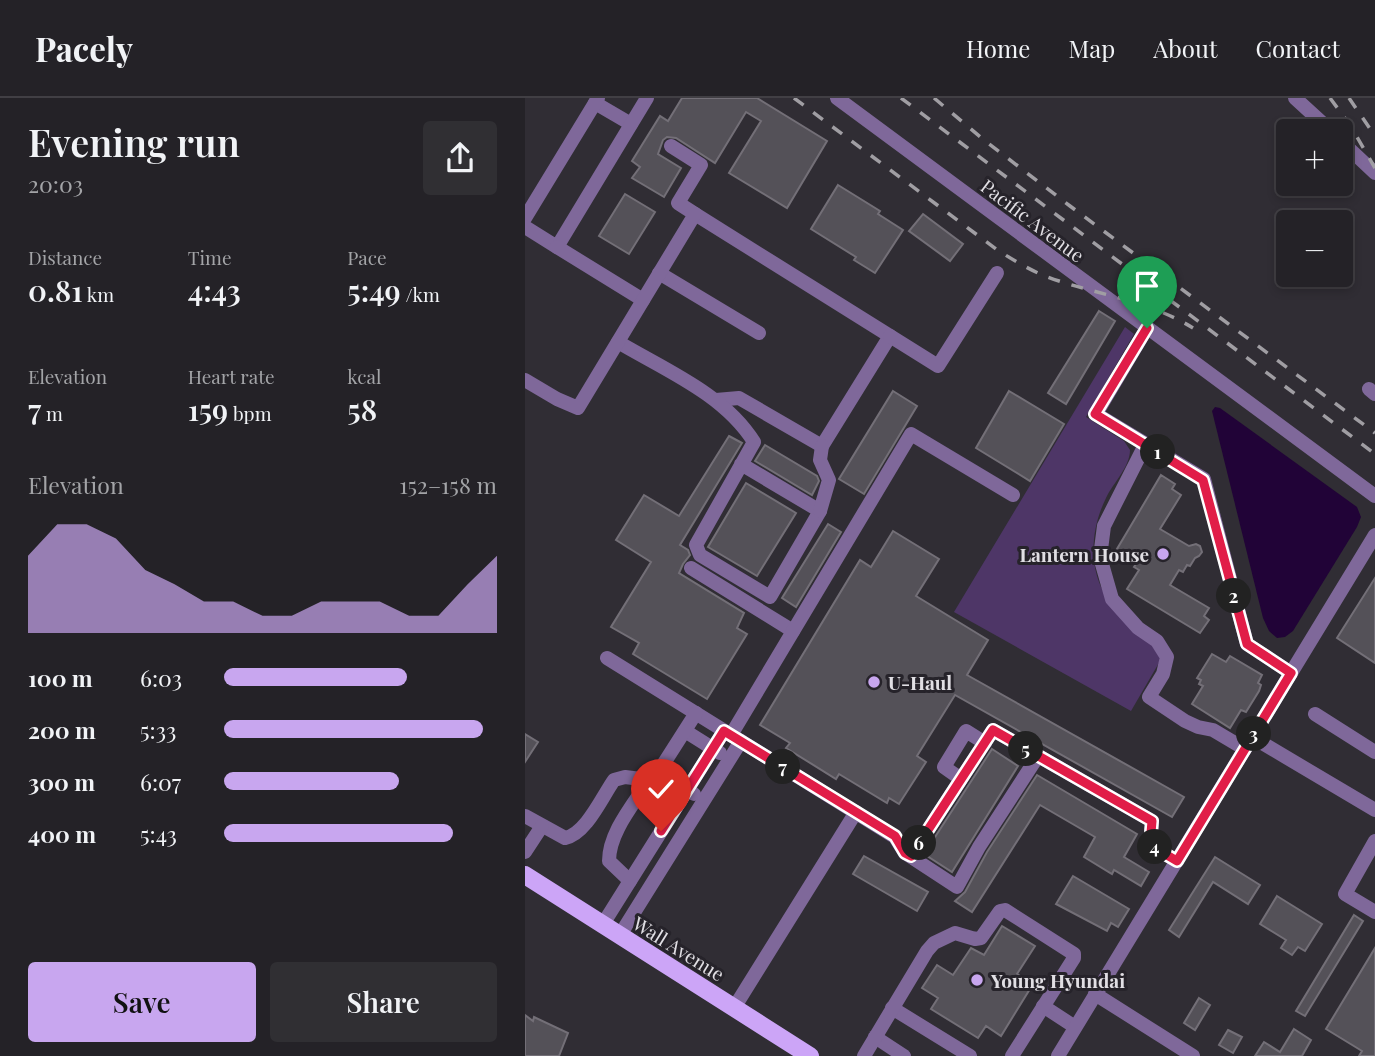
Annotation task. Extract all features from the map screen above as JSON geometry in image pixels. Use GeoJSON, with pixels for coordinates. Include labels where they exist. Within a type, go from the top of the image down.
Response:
{"type":"FeatureCollection","features":[{"type":"Feature","properties":{"kind":"main road","name":"Wall Avenue"},"geometry":{"type":"LineString","coordinates":[[525,875],[810,1056]]}},
{"type":"Feature","properties":{"kind":"street"},"geometry":{"type":"LineString","coordinates":[[557,247],[647,98]]}},
{"type":"Feature","properties":{"kind":"street","name":"Pacific Avenue"},"geometry":{"type":"LineString","coordinates":[[837,98],[1375,496]]}},
{"type":"Feature","properties":{"kind":"street"},"geometry":{"type":"LineString","coordinates":[[1295,98],[1318,119]]}},
{"type":"Feature","properties":{"kind":"street"},"geometry":{"type":"LineString","coordinates":[[525,218],[597,100],[631,124]]}},
{"type":"Feature","properties":{"kind":"street"},"geometry":{"type":"LineString","coordinates":[[671,146],[701,165],[678,203],[937,366],[997,272]]}},
{"type":"Feature","properties":{"kind":"street"},"geometry":{"type":"LineString","coordinates":[[1353,152],[1375,173]]}},
{"type":"Feature","properties":{"kind":"street"},"geometry":{"type":"LineString","coordinates":[[525,380],[578,408],[695,214]]}},
{"type":"Feature","properties":{"kind":"street"},"geometry":{"type":"LineString","coordinates":[[525,227],[643,300]]}},
{"type":"Feature","properties":{"kind":"street"},"geometry":{"type":"LineString","coordinates":[[659,273],[759,333]]}},
{"type":"Feature","properties":{"kind":"street"},"geometry":{"type":"LineString","coordinates":[[1147,328],[1095,414],[1203,480],[1247,644],[1291,673]]}},
{"type":"Feature","properties":{"kind":"street"},"geometry":{"type":"LineString","coordinates":[[618,342],[716,400],[746,429],[754,442],[696,545],[700,555],[770,597],[820,511],[828,480],[820,460],[822,446],[890,336]]}},
{"type":"Feature","properties":{"kind":"street"},"geometry":{"type":"LineString","coordinates":[[716,400],[739,398],[822,446]]}},
{"type":"Feature","properties":{"kind":"street"},"geometry":{"type":"LineString","coordinates":[[620,935],[730,759],[732,736],[911,434],[1013,495]]}},
{"type":"Feature","properties":{"kind":"street"},"geometry":{"type":"LineString","coordinates":[[1145,445],[1104,526],[1100,557],[1112,598],[1138,628],[1157,641],[1167,657],[1163,674],[1149,697],[1185,721],[1248,743],[1375,810]]}},
{"type":"Feature","properties":{"kind":"street"},"geometry":{"type":"LineString","coordinates":[[741,464],[820,511]]}},
{"type":"Feature","properties":{"kind":"street"},"geometry":{"type":"LineString","coordinates":[[1058,1056],[1375,535]]}},
{"type":"Feature","properties":{"kind":"street"},"geometry":{"type":"LineString","coordinates":[[691,568],[793,631]]}},
{"type":"Feature","properties":{"kind":"street"},"geometry":{"type":"LineString","coordinates":[[607,658],[895,836],[905,853],[957,887],[979,847],[1038,757]]}},
{"type":"Feature","properties":{"kind":"street"},"geometry":{"type":"LineString","coordinates":[[630,881],[609,861],[611,841],[696,713]]}},
{"type":"Feature","properties":{"kind":"street"},"geometry":{"type":"LineString","coordinates":[[1315,714],[1375,751]]}},
{"type":"Feature","properties":{"kind":"street"},"geometry":{"type":"LineString","coordinates":[[911,856],[993,730],[1152,821],[1150,845],[1177,861]]}},
{"type":"Feature","properties":{"kind":"street"},"geometry":{"type":"LineString","coordinates":[[685,731],[730,759]]}},
{"type":"Feature","properties":{"kind":"street"},"geometry":{"type":"LineString","coordinates":[[961,779],[944,766],[966,731],[985,743]]}},
{"type":"Feature","properties":{"kind":"street"},"geometry":{"type":"LineString","coordinates":[[603,924],[713,749],[732,736]]}},
{"type":"Feature","properties":{"kind":"street"},"geometry":{"type":"LineString","coordinates":[[525,816],[565,838],[573,837],[581,830],[614,780],[625,777],[654,775],[704,800]]}},
{"type":"Feature","properties":{"kind":"street"},"geometry":{"type":"LineString","coordinates":[[734,1008],[856,812]]}},
{"type":"Feature","properties":{"kind":"street"},"geometry":{"type":"LineString","coordinates":[[525,852],[542,826]]}},
{"type":"Feature","properties":{"kind":"street"},"geometry":{"type":"LineString","coordinates":[[661,831],[678,842]]}},
{"type":"Feature","properties":{"kind":"street"},"geometry":{"type":"LineString","coordinates":[[1375,841],[1345,894],[1375,912]]}},
{"type":"Feature","properties":{"kind":"street"},"geometry":{"type":"LineString","coordinates":[[864,1056],[927,950],[934,943],[955,933],[975,939],[981,938],[1000,911],[1005,909],[1074,954],[1012,1056]]}},
{"type":"Feature","properties":{"kind":"street"},"geometry":{"type":"LineString","coordinates":[[1095,994],[1193,1056]]}},
{"type":"Feature","properties":{"kind":"street"},"geometry":{"type":"LineString","coordinates":[[1043,1006],[1076,1027]]}},
{"type":"Feature","properties":{"kind":"street"},"geometry":{"type":"LineString","coordinates":[[892,1008],[970,1056]]}},
{"type":"Feature","properties":{"kind":"street"},"geometry":{"type":"LineString","coordinates":[[875,1037],[905,1056]]}},
{"type":"Feature","properties":{"kind":"shaded area"},"geometry":{"type":"Polygon","coordinates":[[[1125,327],[1134,334],[1086,417],[1124,441],[1130,450],[1124,469],[1101,509],[1095,532],[1094,556],[1098,580],[1107,597],[1159,649],[1160,661],[1131,711],[954,612],[1125,327]]]}},
{"type":"Feature","properties":{"kind":"shaded area"},"geometry":{"type":"Polygon","coordinates":[[[1215,407],[1357,507],[1361,517],[1293,631],[1285,637],[1277,638],[1269,631],[1263,618],[1212,411],[1215,407]]]}},
{"type":"Feature","properties":{"kind":"building"},"geometry":{"type":"Polygon","coordinates":[[[682,98],[757,98],[827,141],[787,208],[729,173],[761,121],[746,112],[715,163],[676,138],[667,137],[663,140],[658,154],[681,168],[664,197],[632,178],[640,167],[632,161],[660,116],[668,121],[682,98]]]}},
{"type":"Feature","properties":{"kind":"building"},"geometry":{"type":"Polygon","coordinates":[[[838,185],[880,211],[878,214],[903,230],[875,273],[854,260],[856,257],[811,229],[838,185]]]}},
{"type":"Feature","properties":{"kind":"building"},"geometry":{"type":"Polygon","coordinates":[[[625,194],[655,212],[629,254],[599,236],[625,194]]]}},
{"type":"Feature","properties":{"kind":"building"},"geometry":{"type":"Polygon","coordinates":[[[923,214],[963,244],[950,261],[909,231],[923,214]]]}},
{"type":"Feature","properties":{"kind":"building"},"geometry":{"type":"Polygon","coordinates":[[[1099,311],[1115,321],[1066,404],[1048,393],[1099,311]]]}},
{"type":"Feature","properties":{"kind":"building"},"geometry":{"type":"Polygon","coordinates":[[[893,391],[917,406],[864,494],[839,479],[893,391]]]}},
{"type":"Feature","properties":{"kind":"building"},"geometry":{"type":"Polygon","coordinates":[[[1009,391],[1064,424],[1030,481],[976,448],[1009,391]]]}},
{"type":"Feature","properties":{"kind":"building"},"geometry":{"type":"Polygon","coordinates":[[[729,436],[742,443],[680,545],[688,550],[690,555],[679,573],[744,613],[737,628],[747,634],[707,699],[633,654],[639,643],[611,627],[651,562],[616,540],[644,495],[679,516],[729,436]]]}},
{"type":"Feature","properties":{"kind":"building"},"geometry":{"type":"Polygon","coordinates":[[[765,445],[817,476],[819,481],[812,495],[755,461],[765,445]]]}},
{"type":"Feature","properties":{"kind":"building","name":"Lantern House"},"geometry":{"type":"Polygon","coordinates":[[[1161,475],[1175,484],[1172,489],[1181,495],[1160,529],[1189,546],[1200,546],[1202,552],[1183,572],[1179,570],[1170,585],[1209,608],[1204,616],[1209,620],[1200,633],[1127,589],[1139,570],[1134,567],[1138,561],[1117,549],[1161,475]]]}},
{"type":"Feature","properties":{"kind":"building"},"geometry":{"type":"Polygon","coordinates":[[[746,483],[796,513],[757,576],[708,547],[746,483]]]}},
{"type":"Feature","properties":{"kind":"building"},"geometry":{"type":"Polygon","coordinates":[[[828,524],[841,532],[796,607],[782,598],[828,524]]]}},
{"type":"Feature","properties":{"kind":"building","name":"U-Haul"},"geometry":{"type":"Polygon","coordinates":[[[893,531],[939,559],[916,596],[988,640],[967,675],[1184,797],[1172,817],[955,695],[917,756],[926,762],[899,804],[889,798],[887,803],[839,774],[836,779],[786,748],[790,743],[760,725],[860,560],[871,567],[893,531]]]}},
{"type":"Feature","properties":{"kind":"building"},"geometry":{"type":"Polygon","coordinates":[[[1375,578],[1375,663],[1337,638],[1375,578]]]}},
{"type":"Feature","properties":{"kind":"building"},"geometry":{"type":"Polygon","coordinates":[[[1212,654],[1226,662],[1230,656],[1262,675],[1258,683],[1261,685],[1259,691],[1246,712],[1241,710],[1230,728],[1192,704],[1203,686],[1197,678],[1212,654]]]}},
{"type":"Feature","properties":{"kind":"building"},"geometry":{"type":"Polygon","coordinates":[[[525,734],[538,742],[525,762],[525,734]]]}},
{"type":"Feature","properties":{"kind":"building"},"geometry":{"type":"Polygon","coordinates":[[[992,749],[1018,766],[952,872],[924,854],[992,749]]]}},
{"type":"Feature","properties":{"kind":"building"},"geometry":{"type":"Polygon","coordinates":[[[1037,775],[1137,834],[1124,857],[1149,872],[1141,886],[1114,870],[1112,874],[1084,857],[1095,837],[1040,805],[972,912],[955,901],[965,892],[987,852],[1037,775]]]}},
{"type":"Feature","properties":{"kind":"building"},"geometry":{"type":"Polygon","coordinates":[[[864,856],[928,892],[917,911],[853,874],[864,856]]]}},
{"type":"Feature","properties":{"kind":"building"},"geometry":{"type":"Polygon","coordinates":[[[1215,857],[1260,885],[1248,904],[1213,882],[1179,937],[1169,930],[1215,857]]]}},
{"type":"Feature","properties":{"kind":"building"},"geometry":{"type":"Polygon","coordinates":[[[1073,876],[1129,909],[1118,927],[1111,923],[1107,931],[1056,904],[1073,876]]]}},
{"type":"Feature","properties":{"kind":"building"},"geometry":{"type":"Polygon","coordinates":[[[1277,896],[1322,924],[1305,951],[1298,947],[1292,955],[1281,948],[1286,940],[1260,924],[1277,896]]]}},
{"type":"Feature","properties":{"kind":"building"},"geometry":{"type":"Polygon","coordinates":[[[1354,915],[1363,921],[1305,1016],[1296,1011],[1354,915]]]}},
{"type":"Feature","properties":{"kind":"building","name":"Young Hyundai"},"geometry":{"type":"Polygon","coordinates":[[[1002,926],[1035,946],[1017,974],[1033,984],[1001,1036],[986,1026],[978,1038],[931,1009],[938,998],[922,988],[937,965],[953,975],[971,948],[984,955],[1002,926]]]}},
{"type":"Feature","properties":{"kind":"building"},"geometry":{"type":"Polygon","coordinates":[[[1375,948],[1375,1056],[1359,1056],[1362,1051],[1326,1029],[1375,948]]]}},
{"type":"Feature","properties":{"kind":"building"},"geometry":{"type":"Polygon","coordinates":[[[1199,998],[1210,1005],[1195,1030],[1184,1023],[1199,998]]]}},
{"type":"Feature","properties":{"kind":"building"},"geometry":{"type":"Polygon","coordinates":[[[525,1015],[533,1021],[534,1017],[568,1033],[559,1056],[525,1056],[525,1015]]]}},
{"type":"Feature","properties":{"kind":"building"},"geometry":{"type":"Polygon","coordinates":[[[1294,1029],[1311,1040],[1302,1056],[1255,1056],[1264,1042],[1280,1052],[1294,1029]]]}},
{"type":"Feature","properties":{"kind":"building"},"geometry":{"type":"Polygon","coordinates":[[[1228,1030],[1242,1037],[1233,1053],[1219,1045],[1228,1030]]]}},
{"type":"Feature","properties":{"kind":"railway"},"geometry":{"type":"LineString","coordinates":[[794,98],[996,249],[1019,263],[1051,278],[1161,312],[1193,328]]}},
{"type":"Feature","properties":{"kind":"railway"},"geometry":{"type":"LineString","coordinates":[[901,98],[1375,454]]}},
{"type":"Feature","properties":{"kind":"railway"},"geometry":{"type":"LineString","coordinates":[[934,98],[1070,206],[1375,433]]}},
{"type":"Feature","properties":{"kind":"railway"},"geometry":{"type":"LineString","coordinates":[[1330,98],[1350,125],[1375,168]]}},
{"type":"Feature","properties":{"kind":"railway"},"geometry":{"type":"LineString","coordinates":[[1349,98],[1375,136]]}},
{"type":"Feature","properties":{"kind":"place","name":"Lantern House"},"geometry":{"type":"Point","coordinates":[1163,554]}},
{"type":"Feature","properties":{"kind":"place","name":"U-Haul"},"geometry":{"type":"Point","coordinates":[874,682]}},
{"type":"Feature","properties":{"kind":"place","name":"Young Hyundai"},"geometry":{"type":"Point","coordinates":[977,980]}},
{"type":"Feature","properties":{"kind":"route"},"geometry":{"type":"LineString","coordinates":[[661,831],[724,731],[895,836],[905,853],[911,856],[993,730],[1152,821],[1150,845],[1177,861],[1291,673],[1247,644],[1203,480],[1095,414],[1147,328]]}}]}
